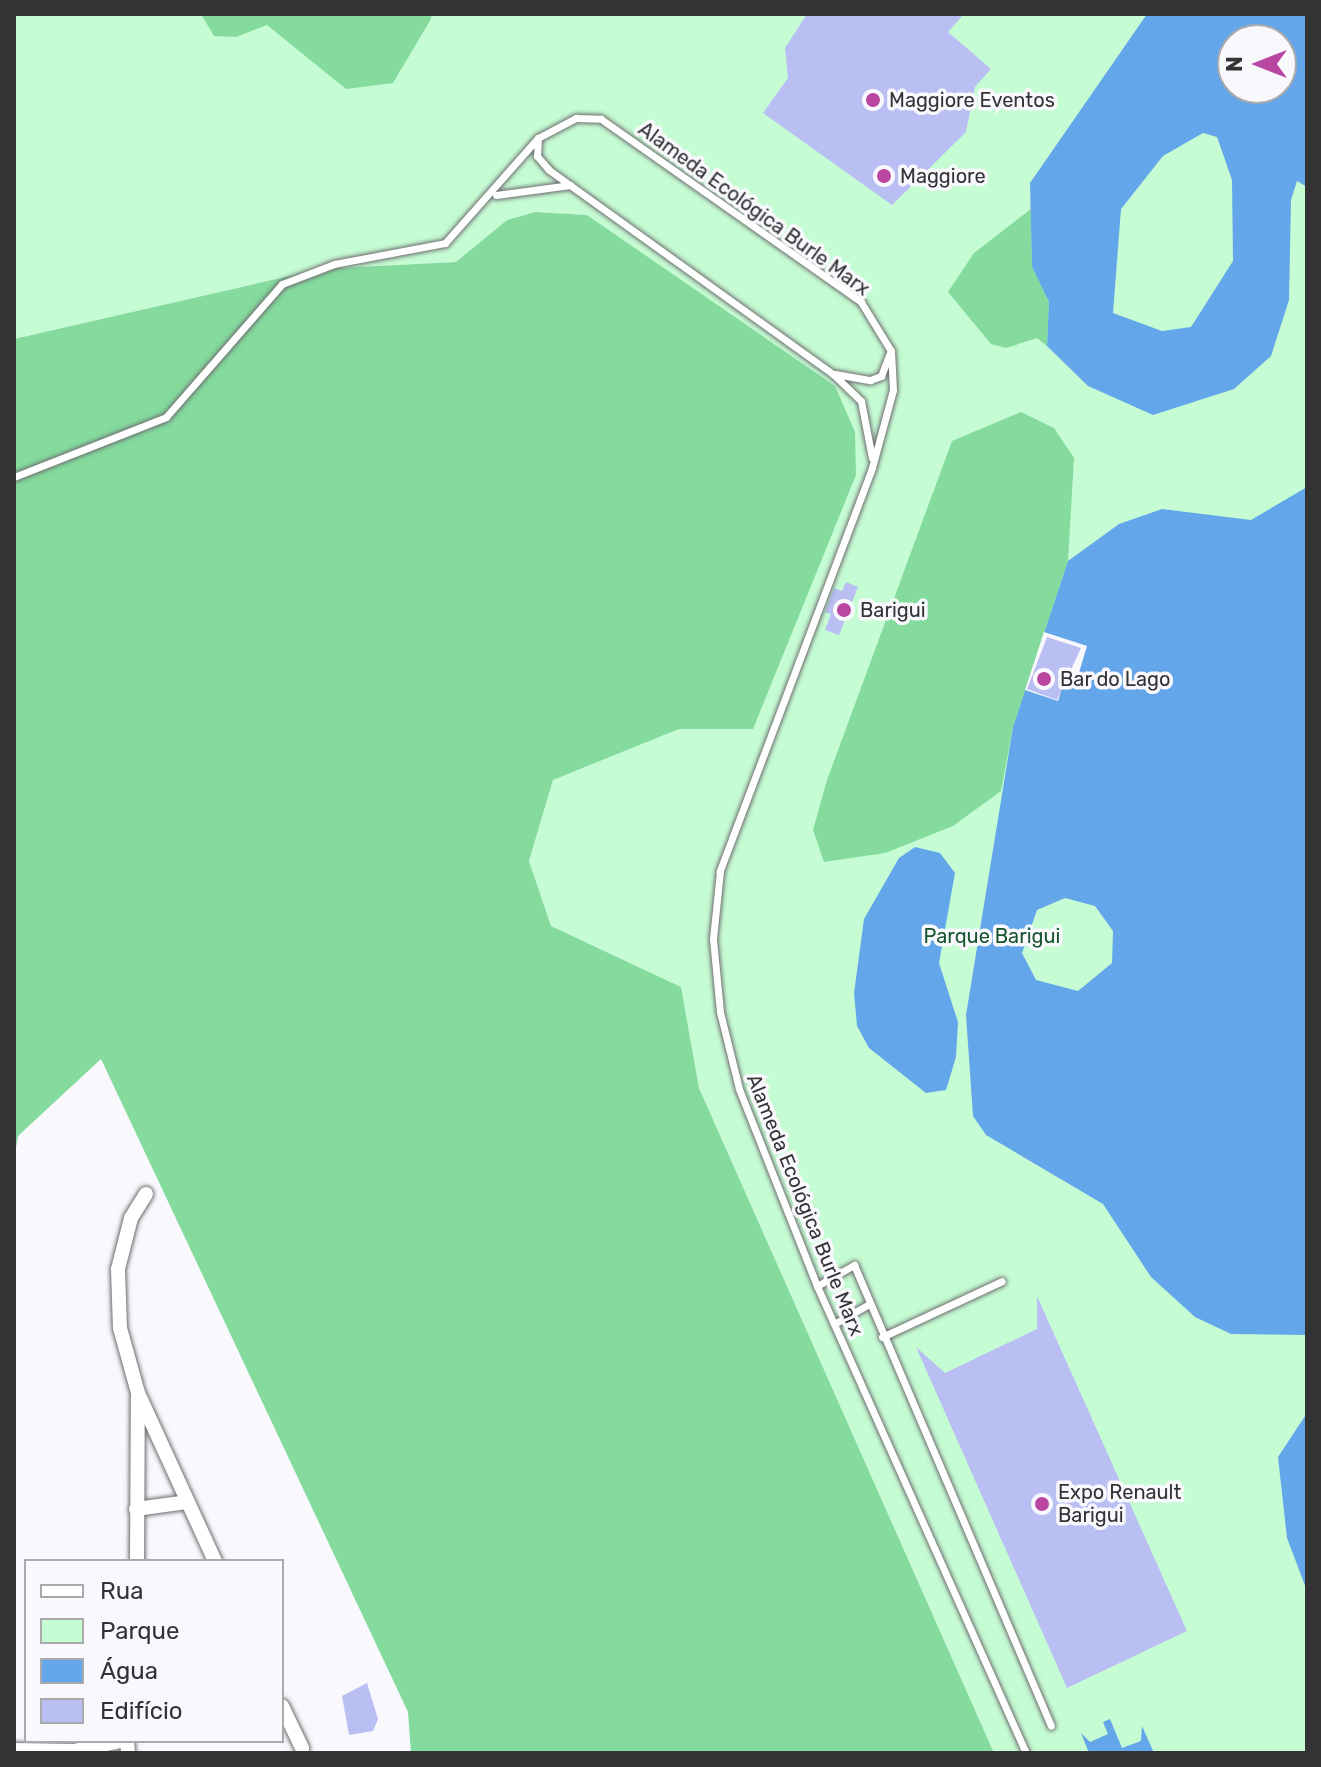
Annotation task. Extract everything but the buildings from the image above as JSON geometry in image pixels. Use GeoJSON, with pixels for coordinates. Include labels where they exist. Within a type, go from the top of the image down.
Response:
{"type":"FeatureCollection","features":[{"type":"Feature","properties":{"kind":"street"},"geometry":{"type":"LineString","coordinates":[[146,1194],[131,1218],[118,1269],[120,1328],[138,1393],[214,1559]]}},
{"type":"Feature","properties":{"kind":"street"},"geometry":{"type":"LineString","coordinates":[[137,1559],[138,1393]]}},
{"type":"Feature","properties":{"kind":"street"},"geometry":{"type":"LineString","coordinates":[[136,1509],[187,1502]]}},
{"type":"Feature","properties":{"kind":"street"},"geometry":{"type":"LineString","coordinates":[[284,1710],[302,1748]]}},
{"type":"Feature","properties":{"kind":"street"},"geometry":{"type":"LineString","coordinates":[[14,1750],[74,1751],[112,1743]]}},
{"type":"Feature","properties":{"kind":"lane","name":"Alameda Ecológica Burle Marx"},"geometry":{"type":"LineString","coordinates":[[14,477],[166,417],[282,284],[334,264],[445,243],[494,196],[552,124],[601,119],[861,302],[891,351],[893,390],[872,468],[742,802],[720,871],[713,939],[739,1089],[817,1286],[1026,1753]]}},
{"type":"Feature","properties":{"kind":"lane"},"geometry":{"type":"LineString","coordinates":[[538,138],[537,156],[572,185],[833,374],[861,401],[872,468]]}},
{"type":"Feature","properties":{"kind":"lane"},"geometry":{"type":"LineString","coordinates":[[494,196],[572,185]]}},
{"type":"Feature","properties":{"kind":"lane"},"geometry":{"type":"LineString","coordinates":[[833,374],[870,380],[881,376],[891,351]]}},
{"type":"Feature","properties":{"kind":"lane"},"geometry":{"type":"LineString","coordinates":[[817,1286],[854,1265],[882,1337],[1051,1726]]}},
{"type":"Feature","properties":{"kind":"lane"},"geometry":{"type":"LineString","coordinates":[[882,1337],[1002,1281]]}},
{"type":"Feature","properties":{"kind":"lane"},"geometry":{"type":"LineString","coordinates":[[834,1324],[869,1304]]}},
{"type":"Feature","properties":{"kind":"green space","name":"Parque Barigui"},"geometry":{"type":"Polygon","coordinates":[[[14,14],[1307,14],[1307,1753],[994,1753],[699,1088],[681,987],[551,926],[529,861],[553,780],[679,729],[754,728],[670,275],[587,215],[535,212],[507,220],[456,262],[320,269],[14,339],[14,14]]]}},
{"type":"Feature","properties":{"kind":"green space"},"geometry":{"type":"Polygon","coordinates":[[[201,14],[431,14],[431,19],[393,83],[346,89],[267,25],[236,37],[214,36],[201,14]]]}},
{"type":"Feature","properties":{"kind":"green space"},"geometry":{"type":"Polygon","coordinates":[[[1031,209],[1032,267],[1049,302],[1047,346],[1037,338],[1006,348],[991,344],[948,292],[974,253],[1031,209]]]}},
{"type":"Feature","properties":{"kind":"green space"},"geometry":{"type":"Polygon","coordinates":[[[535,212],[587,215],[835,386],[855,432],[856,475],[753,729],[679,729],[553,780],[529,861],[551,926],[681,987],[699,1088],[994,1753],[411,1753],[408,1712],[101,1059],[18,1136],[14,1160],[14,339],[320,269],[456,262],[507,220],[535,212]]]}},
{"type":"Feature","properties":{"kind":"green space"},"geometry":{"type":"Polygon","coordinates":[[[1021,412],[1054,428],[1074,458],[1068,561],[1013,727],[1001,791],[953,826],[885,853],[824,862],[813,830],[827,780],[952,441],[1021,412]]]}},
{"type":"Feature","properties":{"kind":"water"},"geometry":{"type":"Polygon","coordinates":[[[1147,14],[1307,14],[1307,187],[1297,181],[1291,200],[1289,300],[1271,356],[1234,389],[1153,415],[1088,386],[1047,346],[1049,302],[1032,267],[1030,183],[1147,14]],[[1203,133],[1163,156],[1121,209],[1113,313],[1162,331],[1191,327],[1233,261],[1232,180],[1217,137],[1203,133]]]}},
{"type":"Feature","properties":{"kind":"water"},"geometry":{"type":"Polygon","coordinates":[[[1307,487],[1307,1335],[1231,1334],[1195,1317],[1151,1277],[1103,1204],[986,1135],[973,1116],[966,1015],[1013,727],[1068,561],[1119,524],[1162,509],[1251,520],[1307,487]],[[1065,898],[1037,910],[1022,953],[1036,980],[1078,991],[1112,963],[1113,931],[1095,906],[1065,898]]]}},
{"type":"Feature","properties":{"kind":"water"},"geometry":{"type":"Polygon","coordinates":[[[915,847],[940,853],[955,873],[939,963],[958,1022],[956,1057],[946,1090],[926,1093],[869,1048],[857,1026],[854,993],[864,919],[899,858],[915,847]]]}},
{"type":"Feature","properties":{"kind":"water"},"geometry":{"type":"Polygon","coordinates":[[[1307,1413],[1307,1591],[1287,1538],[1278,1457],[1307,1413]]]}},
{"type":"Feature","properties":{"kind":"water"},"geometry":{"type":"Polygon","coordinates":[[[1110,1719],[1122,1748],[1141,1741],[1142,1726],[1154,1753],[1089,1753],[1081,1733],[1090,1742],[1108,1734],[1103,1722],[1110,1719]]]}},
{"type":"Feature","properties":{"kind":"pier"},"geometry":{"type":"Polygon","coordinates":[[[1044,632],[1087,646],[1078,676],[1067,672],[1058,701],[1025,690],[1044,632]]]}},
{"type":"Feature","properties":{"kind":"place","name":"Maggiore Eventos"},"geometry":{"type":"Point","coordinates":[873,100]}},
{"type":"Feature","properties":{"kind":"place","name":"Maggiore"},"geometry":{"type":"Point","coordinates":[884,176]}},
{"type":"Feature","properties":{"kind":"place","name":"Barigui"},"geometry":{"type":"Point","coordinates":[844,610]}},
{"type":"Feature","properties":{"kind":"place","name":"Bar do Lago"},"geometry":{"type":"Point","coordinates":[1044,679]}},
{"type":"Feature","properties":{"kind":"place","name":"Expo Renault Barigui"},"geometry":{"type":"Point","coordinates":[1042,1504]}}]}
